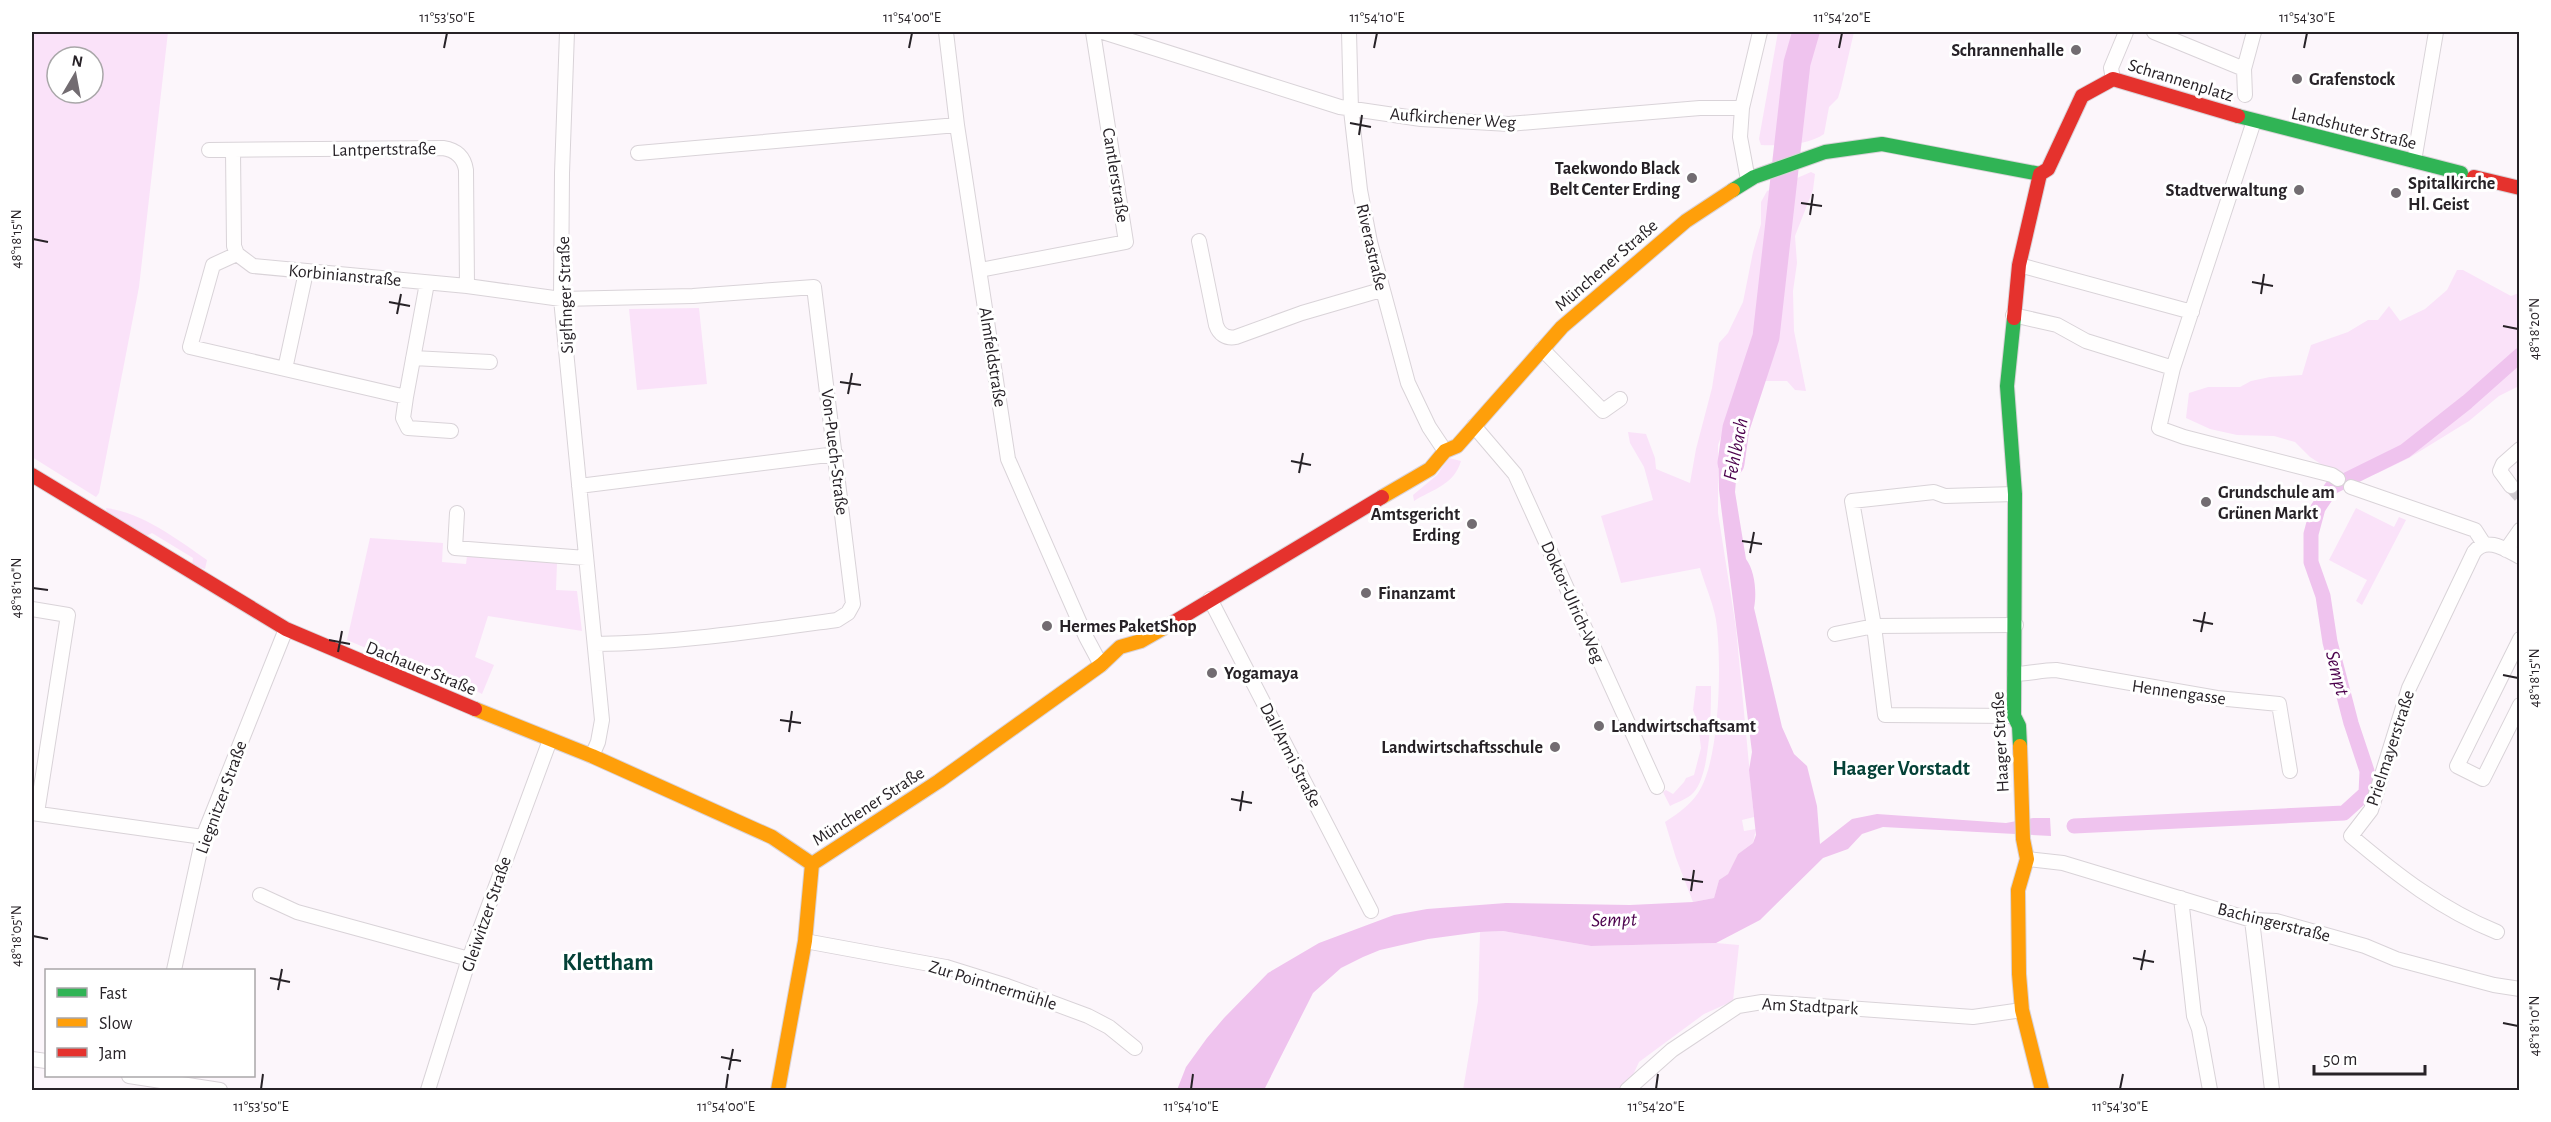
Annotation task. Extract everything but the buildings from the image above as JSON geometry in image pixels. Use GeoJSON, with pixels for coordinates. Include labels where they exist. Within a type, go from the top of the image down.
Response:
{"type":"FeatureCollection","features":[{"type":"Feature","properties":{"kind":"street","name":"Siglfinger Straße"},"geometry":{"type":"LineString","coordinates":[[567,32],[561,298],[602,720],[598,742],[592,756]]}},
{"type":"Feature","properties":{"kind":"street","name":"Almfeldstraße"},"geometry":{"type":"LineString","coordinates":[[945,32],[1008,459],[1086,638],[1101,665]]}},
{"type":"Feature","properties":{"kind":"street","name":"Cantlerstraße"},"geometry":{"type":"LineString","coordinates":[[980,270],[1126,242],[1093,32]]}},
{"type":"Feature","properties":{"kind":"street","name":"Aufkirchener Weg"},"geometry":{"type":"LineString","coordinates":[[1103,32],[1351,110],[1421,119],[1509,124],[1688,108],[1742,108]]}},
{"type":"Feature","properties":{"kind":"street","name":"Riverastraße"},"geometry":{"type":"LineString","coordinates":[[1349,32],[1351,110],[1360,190],[1381,290],[1408,383],[1445,451]]}},
{"type":"Feature","properties":{"kind":"street"},"geometry":{"type":"LineString","coordinates":[[1749,179],[1740,137],[1742,108],[1760,32]]}},
{"type":"Feature","properties":{"kind":"street"},"geometry":{"type":"LineString","coordinates":[[2040,174],[2048,169],[2082,96],[2113,79],[2112,68],[2126,32]]}},
{"type":"Feature","properties":{"kind":"street","name":"Schrannenplatz"},"geometry":{"type":"LineString","coordinates":[[2154,32],[2244,69]]}},
{"type":"Feature","properties":{"kind":"street","name":"Schrannenplatz"},"geometry":{"type":"LineString","coordinates":[[2245,95],[2244,69],[2253,32]]}},
{"type":"Feature","properties":{"kind":"street"},"geometry":{"type":"LineString","coordinates":[[2414,161],[2436,32]]}},
{"type":"Feature","properties":{"kind":"street","name":"Schrannenplatz"},"geometry":{"type":"LineString","coordinates":[[2113,79],[2239,116]]}},
{"type":"Feature","properties":{"kind":"street","name":"Landshuter Straße"},"geometry":{"type":"LineString","coordinates":[[2239,116],[2520,188]]}},
{"type":"Feature","properties":{"kind":"street"},"geometry":{"type":"LineString","coordinates":[[2253,121],[2173,368],[2159,428],[2184,437],[2335,477]]}},
{"type":"Feature","properties":{"kind":"street"},"geometry":{"type":"LineString","coordinates":[[638,153],[957,125]]}},
{"type":"Feature","properties":{"kind":"street","name":"Münchener Straße"},"geometry":{"type":"LineString","coordinates":[[778,1090],[805,941],[812,864],[939,781],[1101,665],[1125,657],[1141,641],[1430,469],[1445,451],[1457,446],[1562,327],[1686,221],[1749,179],[1824,152],[1882,144],[2040,174]]}},
{"type":"Feature","properties":{"kind":"street","name":"Lantpertstraße"},"geometry":{"type":"LineString","coordinates":[[210,150],[443,148],[456,152],[462,157],[466,170],[467,286]]}},
{"type":"Feature","properties":{"kind":"street"},"geometry":{"type":"LineString","coordinates":[[233,151],[234,246],[237,254],[213,265],[190,347],[406,397]]}},
{"type":"Feature","properties":{"kind":"street","name":"Haager Straße"},"geometry":{"type":"LineString","coordinates":[[2040,174],[2019,265],[2007,386],[2015,494],[2014,716],[2019,726],[2023,839],[2027,859],[2018,890],[2018,953],[2022,1010],[2042,1090]]}},
{"type":"Feature","properties":{"kind":"street"},"geometry":{"type":"LineString","coordinates":[[1198,241],[1216,326],[1220,333],[1227,337],[1236,337],[1381,290]]}},
{"type":"Feature","properties":{"kind":"street","name":"Korbinianstraße"},"geometry":{"type":"LineString","coordinates":[[237,254],[253,266],[467,286],[561,298]]}},
{"type":"Feature","properties":{"kind":"street"},"geometry":{"type":"LineString","coordinates":[[2019,265],[2192,312]]}},
{"type":"Feature","properties":{"kind":"street"},"geometry":{"type":"LineString","coordinates":[[285,369],[306,272]]}},
{"type":"Feature","properties":{"kind":"street"},"geometry":{"type":"LineString","coordinates":[[427,283],[403,418],[408,428],[451,431]]}},
{"type":"Feature","properties":{"kind":"street","name":"Von-Puech-Straße"},"geometry":{"type":"LineString","coordinates":[[561,298],[693,296],[814,287],[853,604],[848,614],[837,620],[742,633],[625,644],[595,644]]}},
{"type":"Feature","properties":{"kind":"street"},"geometry":{"type":"LineString","coordinates":[[2013,315],[2057,325],[2086,341],[2173,368]]}},
{"type":"Feature","properties":{"kind":"street"},"geometry":{"type":"LineString","coordinates":[[1542,349],[1603,411],[1620,399]]}},
{"type":"Feature","properties":{"kind":"street"},"geometry":{"type":"LineString","coordinates":[[413,358],[490,362]]}},
{"type":"Feature","properties":{"kind":"street","name":"Doktor-Ulrich-Weg"},"geometry":{"type":"LineString","coordinates":[[1474,426],[1515,474],[1658,787]]}},
{"type":"Feature","properties":{"kind":"street"},"geometry":{"type":"LineString","coordinates":[[2511,486],[2500,471],[2503,464],[2520,449]]}},
{"type":"Feature","properties":{"kind":"street"},"geometry":{"type":"LineString","coordinates":[[579,486],[836,454]]}},
{"type":"Feature","properties":{"kind":"street","name":"Dachauer Straße"},"geometry":{"type":"LineString","coordinates":[[32,475],[94,515],[286,629],[353,659],[592,756],[772,837],[812,864]]}},
{"type":"Feature","properties":{"kind":"street"},"geometry":{"type":"LineString","coordinates":[[2351,487],[2475,530],[2484,544],[2493,544],[2520,556]]}},
{"type":"Feature","properties":{"kind":"street"},"geometry":{"type":"LineString","coordinates":[[2014,716],[1885,715],[1874,626],[1852,501],[1934,492],[1945,496],[2015,494]]}},
{"type":"Feature","properties":{"kind":"street"},"geometry":{"type":"LineString","coordinates":[[457,513],[455,548],[586,558]]}},
{"type":"Feature","properties":{"kind":"street"},"geometry":{"type":"LineString","coordinates":[[2506,550],[2520,530]]}},
{"type":"Feature","properties":{"kind":"street","name":"Prielmayerstraße"},"geometry":{"type":"LineString","coordinates":[[2484,544],[2474,552],[2409,688],[2371,810],[2351,836],[2402,879],[2468,920],[2497,932]]}},
{"type":"Feature","properties":{"kind":"street","name":"Dall'Armi Straße"},"geometry":{"type":"LineString","coordinates":[[1210,599],[1371,911]]}},
{"type":"Feature","properties":{"kind":"street"},"geometry":{"type":"LineString","coordinates":[[32,609],[68,615],[34,813],[203,837]]}},
{"type":"Feature","properties":{"kind":"street"},"geometry":{"type":"LineString","coordinates":[[1835,634],[1874,626],[2016,625]]}},
{"type":"Feature","properties":{"kind":"street","name":"Liegnitzer Straße"},"geometry":{"type":"LineString","coordinates":[[174,969],[203,837],[286,629]]}},
{"type":"Feature","properties":{"kind":"street"},"geometry":{"type":"LineString","coordinates":[[2520,639],[2457,766],[2483,779],[2520,705]]}},
{"type":"Feature","properties":{"kind":"street","name":"Hennengasse"},"geometry":{"type":"LineString","coordinates":[[2014,674],[2025,674],[2037,669],[2056,670],[2217,698],[2279,704],[2290,771]]}},
{"type":"Feature","properties":{"kind":"street","name":"Gleiwitzer Straße"},"geometry":{"type":"LineString","coordinates":[[428,1090],[469,959],[550,740]]}},
{"type":"Feature","properties":{"kind":"street","name":"Bachingerstraße"},"geometry":{"type":"LineString","coordinates":[[2027,859],[2063,863],[2252,920],[2276,921],[2365,946],[2396,960],[2494,985],[2520,989]]}},
{"type":"Feature","properties":{"kind":"street"},"geometry":{"type":"LineString","coordinates":[[260,896],[297,912],[469,959]]}},
{"type":"Feature","properties":{"kind":"street"},"geometry":{"type":"LineString","coordinates":[[2181,898],[2194,1016],[2199,1029],[2210,1090]]}},
{"type":"Feature","properties":{"kind":"street"},"geometry":{"type":"LineString","coordinates":[[2252,920],[2272,1090]]}},
{"type":"Feature","properties":{"kind":"street","name":"Zur Pointnermühle"},"geometry":{"type":"LineString","coordinates":[[805,941],[946,967],[1007,986],[1088,1016],[1109,1027],[1135,1048]]}},
{"type":"Feature","properties":{"kind":"street","name":"Am Stadtpark"},"geometry":{"type":"LineString","coordinates":[[1627,1090],[1672,1050],[1738,1006],[1747,1003],[1762,1002],[1973,1017],[2022,1010]]}},
{"type":"Feature","properties":{"kind":"street"},"geometry":{"type":"LineString","coordinates":[[133,1077],[153,1082],[220,1090]]}},
{"type":"Feature","properties":{"kind":"shaded area"},"geometry":{"type":"Polygon","coordinates":[[[32,32],[168,32],[139,287],[99,493],[96,497],[32,457],[32,32]]]}},
{"type":"Feature","properties":{"kind":"shaded area"},"geometry":{"type":"Polygon","coordinates":[[[1778,32],[1854,32],[1841,88],[1838,98],[1829,107],[1824,134],[1802,143],[1761,145],[1759,139],[1778,32]]]}},
{"type":"Feature","properties":{"kind":"shaded area"},"geometry":{"type":"Polygon","coordinates":[[[1811,172],[1815,174],[1813,190],[1795,236],[1797,263],[1793,291],[1794,331],[1806,391],[1795,390],[1787,381],[1754,381],[1742,428],[1725,426],[1718,445],[1718,513],[1736,628],[1754,817],[1742,820],[1744,831],[1756,829],[1753,843],[1738,854],[1728,874],[1719,880],[1714,898],[1693,902],[1665,822],[1685,807],[1698,793],[1712,752],[1716,730],[1719,681],[1715,614],[1700,568],[1621,583],[1601,516],[1653,500],[1644,467],[1630,443],[1628,432],[1646,434],[1655,458],[1656,469],[1690,483],[1696,449],[1712,388],[1719,343],[1728,333],[1743,302],[1761,224],[1761,202],[1767,191],[1811,172]]]}},
{"type":"Feature","properties":{"kind":"shaded area"},"geometry":{"type":"Polygon","coordinates":[[[2457,270],[2463,270],[2511,296],[2519,293],[2519,386],[2499,396],[2469,421],[2409,458],[2378,473],[2354,481],[2330,470],[2310,457],[2295,442],[2274,436],[2237,435],[2210,429],[2186,418],[2189,393],[2208,387],[2240,387],[2251,381],[2270,377],[2302,375],[2311,345],[2348,332],[2368,320],[2378,320],[2389,306],[2400,321],[2425,309],[2447,290],[2457,270]]]}},
{"type":"Feature","properties":{"kind":"shaded area"},"geometry":{"type":"Polygon","coordinates":[[[699,308],[707,384],[637,390],[629,309],[699,308]]]}},
{"type":"Feature","properties":{"kind":"shaded area"},"geometry":{"type":"Polygon","coordinates":[[[1449,458],[1461,461],[1453,476],[1414,501],[1413,495],[1437,475],[1449,458]]]}},
{"type":"Feature","properties":{"kind":"shaded area"},"geometry":{"type":"Polygon","coordinates":[[[106,508],[133,515],[172,536],[207,560],[205,569],[192,565],[193,558],[152,533],[146,536],[108,515],[106,508]]]}},
{"type":"Feature","properties":{"kind":"shaded area"},"geometry":{"type":"Polygon","coordinates":[[[2356,508],[2394,527],[2399,517],[2406,520],[2362,605],[2356,601],[2367,580],[2329,560],[2356,508]]]}},
{"type":"Feature","properties":{"kind":"shaded area"},"geometry":{"type":"Polygon","coordinates":[[[370,538],[443,543],[442,562],[466,564],[467,556],[557,563],[556,590],[577,591],[582,631],[488,616],[475,657],[494,665],[482,694],[476,691],[474,694],[347,640],[370,538]]]}},
{"type":"Feature","properties":{"kind":"shaded area"},"geometry":{"type":"Polygon","coordinates":[[[1696,686],[1711,686],[1710,727],[1703,775],[1698,787],[1691,795],[1670,806],[1663,792],[1666,790],[1673,794],[1686,778],[1694,775],[1701,748],[1698,724],[1693,710],[1696,686]]]}},
{"type":"Feature","properties":{"kind":"shaded area"},"geometry":{"type":"Polygon","coordinates":[[[1503,931],[1591,946],[1716,943],[1739,945],[1733,1001],[1704,1014],[1639,1062],[1627,1088],[1620,1090],[1463,1090],[1478,1001],[1480,932],[1503,931]]]}},
{"type":"Feature","properties":{"kind":"water"},"geometry":{"type":"Polygon","coordinates":[[[1736,428],[1740,434],[1735,492],[1746,559],[1754,582],[1754,608],[1782,727],[1794,754],[1807,766],[1817,806],[1820,844],[1852,819],[1877,814],[2006,823],[2033,818],[2050,818],[2051,836],[1883,827],[1862,834],[1848,849],[1823,858],[1760,920],[1716,943],[1591,946],[1503,931],[1428,939],[1380,950],[1341,968],[1313,993],[1264,1090],[1177,1090],[1186,1067],[1207,1038],[1268,973],[1319,943],[1394,915],[1427,909],[1506,903],[1630,905],[1693,902],[1714,898],[1719,880],[1728,874],[1738,854],[1753,843],[1756,835],[1749,770],[1752,752],[1719,490],[1721,447],[1724,439],[1736,428]]]}},
{"type":"Feature","properties":{"kind":"waterway","name":"Fehlbach"},"geometry":{"type":"LineString","coordinates":[[1731,463],[1736,428],[1766,337],[1797,63],[1806,32]]}},
{"type":"Feature","properties":{"kind":"waterway","name":"Sempt"},"geometry":{"type":"LineString","coordinates":[[2074,826],[2344,813],[2366,793],[2367,771],[2351,723],[2330,642],[2323,596],[2311,562],[2311,534],[2318,508],[2332,487],[2405,451],[2467,402],[2520,355]]}},
{"type":"Feature","properties":{"kind":"tunnel"},"geometry":{"type":"LineString","coordinates":[[2511,486],[2520,496]]}},
{"type":"Feature","properties":{"kind":"traffic: fast"},"geometry":{"type":"LineString","coordinates":[[2238,116],[2461,173]]}},
{"type":"Feature","properties":{"kind":"traffic: fast"},"geometry":{"type":"LineString","coordinates":[[1733,190],[1754,177],[1825,152],[1882,144],[2040,174]]}},
{"type":"Feature","properties":{"kind":"traffic: fast"},"geometry":{"type":"LineString","coordinates":[[2014,318],[2007,386],[2015,494],[2014,716],[2019,726],[2020,746]]}},
{"type":"Feature","properties":{"kind":"traffic: slow"},"geometry":{"type":"LineString","coordinates":[[1382,497],[1430,469],[1445,451],[1457,446],[1562,327],[1686,221],[1733,190]]}},
{"type":"Feature","properties":{"kind":"traffic: slow"},"geometry":{"type":"LineString","coordinates":[[812,864],[939,781],[1101,665],[1120,647],[1141,641],[1169,625]]}},
{"type":"Feature","properties":{"kind":"traffic: slow"},"geometry":{"type":"LineString","coordinates":[[475,709],[592,756],[772,837],[812,864]]}},
{"type":"Feature","properties":{"kind":"traffic: slow"},"geometry":{"type":"LineString","coordinates":[[2020,746],[2023,839],[2027,859],[2018,890],[2019,974],[2022,1010],[2042,1090]]}},
{"type":"Feature","properties":{"kind":"traffic: slow"},"geometry":{"type":"LineString","coordinates":[[778,1090],[805,941],[812,864]]}},
{"type":"Feature","properties":{"kind":"traffic: jam"},"geometry":{"type":"LineString","coordinates":[[2014,318],[2019,265],[2040,174],[2048,169],[2082,96],[2113,79],[2238,116]]}},
{"type":"Feature","properties":{"kind":"traffic: jam"},"geometry":{"type":"LineString","coordinates":[[2474,177],[2520,188]]}},
{"type":"Feature","properties":{"kind":"traffic: jam"},"geometry":{"type":"LineString","coordinates":[[32,475],[286,629],[475,709]]}},
{"type":"Feature","properties":{"kind":"traffic: jam"},"geometry":{"type":"LineString","coordinates":[[1169,625],[1382,497]]}},
{"type":"Feature","properties":{"kind":"place","name":"Schrannenhalle"},"geometry":{"type":"Point","coordinates":[2076,50]}},
{"type":"Feature","properties":{"kind":"place","name":"Grafenstock"},"geometry":{"type":"Point","coordinates":[2297,79]}},
{"type":"Feature","properties":{"kind":"place","name":"Taekwondo Black Belt Center Erding"},"geometry":{"type":"Point","coordinates":[1692,178]}},
{"type":"Feature","properties":{"kind":"place","name":"Stadtverwaltung"},"geometry":{"type":"Point","coordinates":[2299,190]}},
{"type":"Feature","properties":{"kind":"place","name":"Spitalkirche Hl. Geist"},"geometry":{"type":"Point","coordinates":[2396,193]}},
{"type":"Feature","properties":{"kind":"place","name":"Grundschule am Grünen Markt"},"geometry":{"type":"Point","coordinates":[2206,502]}},
{"type":"Feature","properties":{"kind":"place","name":"Amtsgericht Erding"},"geometry":{"type":"Point","coordinates":[1472,524]}},
{"type":"Feature","properties":{"kind":"place","name":"Finanzamt"},"geometry":{"type":"Point","coordinates":[1366,593]}},
{"type":"Feature","properties":{"kind":"place","name":"Hermes PaketShop"},"geometry":{"type":"Point","coordinates":[1047,626]}},
{"type":"Feature","properties":{"kind":"place","name":"Yogamaya"},"geometry":{"type":"Point","coordinates":[1212,673]}},
{"type":"Feature","properties":{"kind":"place","name":"Landwirtschaftsamt"},"geometry":{"type":"Point","coordinates":[1599,726]}},
{"type":"Feature","properties":{"kind":"place","name":"Landwirtschaftsschule"},"geometry":{"type":"Point","coordinates":[1555,747]}},
{"type":"Feature","properties":{"kind":"district","name":"Haager Vorstadt"},"geometry":{"type":"Point","coordinates":[1901,768]}},
{"type":"Feature","properties":{"kind":"district","name":"Klettham"},"geometry":{"type":"Point","coordinates":[608,962]}}]}
